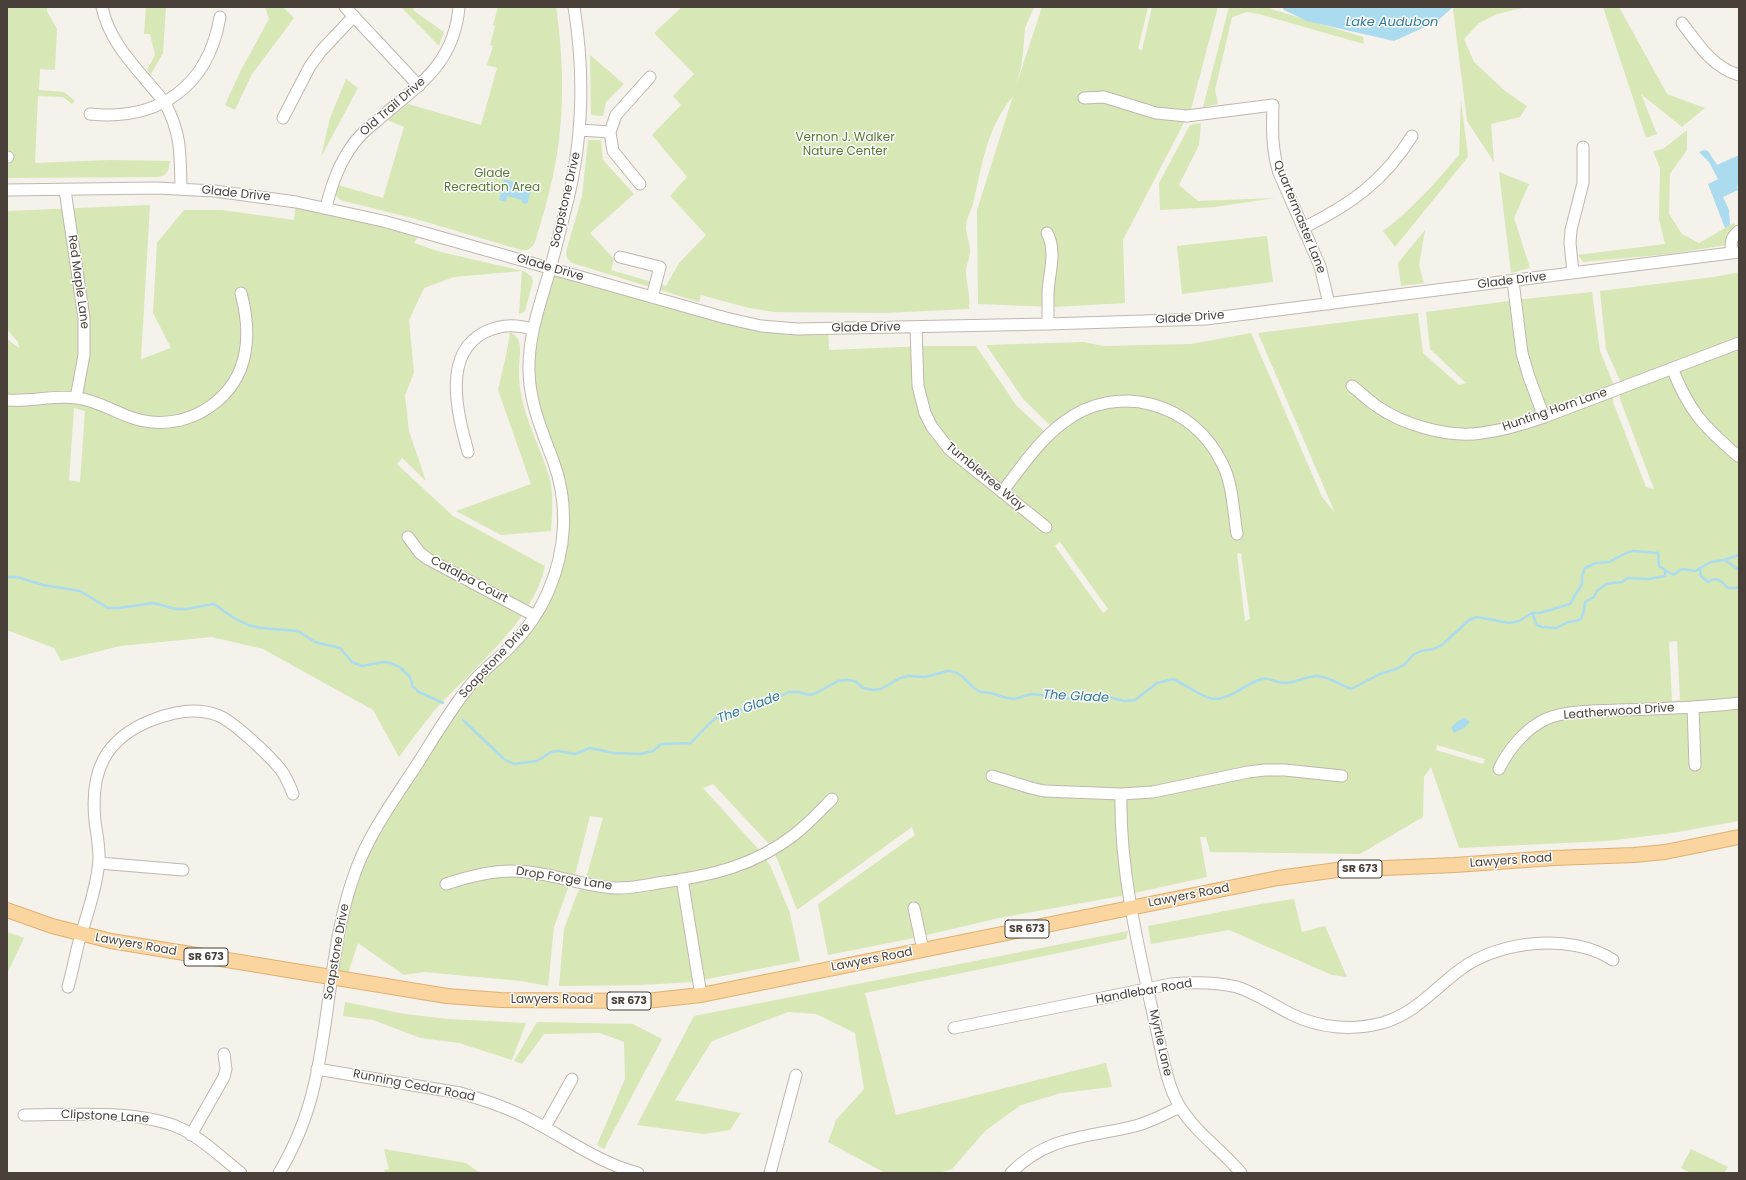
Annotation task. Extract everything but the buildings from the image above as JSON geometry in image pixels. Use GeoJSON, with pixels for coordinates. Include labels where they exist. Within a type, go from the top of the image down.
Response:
{"type":"FeatureCollection","features":[{"type":"Feature","properties":{"kind":"main road","name":"Lawyers Road"},"geometry":{"type":"LineString","coordinates":[[7,910],[81,935],[111,941],[447,996],[473,999],[646,1001],[700,995],[1278,878],[1310,873],[1546,858],[1634,855],[1665,852],[1739,837]]}},
{"type":"Feature","properties":{"kind":"street"},"geometry":{"type":"LineString","coordinates":[[102,7],[115,41],[165,103],[176,126],[181,154],[181,189]]}},
{"type":"Feature","properties":{"kind":"street"},"geometry":{"type":"LineString","coordinates":[[345,7],[419,86]]}},
{"type":"Feature","properties":{"kind":"street","name":"Old Trail Drive"},"geometry":{"type":"LineString","coordinates":[[326,208],[337,170],[354,143],[368,129],[419,86],[429,76],[446,52],[455,30],[459,7]]}},
{"type":"Feature","properties":{"kind":"street","name":"Soapstone Drive"},"geometry":{"type":"LineString","coordinates":[[279,1173],[300,1132],[309,1104],[317,1069],[343,917],[357,868],[377,826],[457,702],[473,682],[508,650],[535,616],[548,593],[555,574],[562,546],[564,518],[562,496],[557,474],[538,421],[530,390],[529,361],[532,329],[567,205],[580,130],[582,108],[580,51],[574,7]]}},
{"type":"Feature","properties":{"kind":"street"},"geometry":{"type":"LineString","coordinates":[[283,118],[310,66],[321,50],[354,16]]}},
{"type":"Feature","properties":{"kind":"street"},"geometry":{"type":"LineString","coordinates":[[90,114],[119,116],[134,114],[165,103],[189,84],[206,61],[217,31],[220,17]]}},
{"type":"Feature","properties":{"kind":"street"},"geometry":{"type":"LineString","coordinates":[[1682,23],[1707,55],[1726,69],[1739,75]]}},
{"type":"Feature","properties":{"kind":"street"},"geometry":{"type":"LineString","coordinates":[[640,184],[613,151],[610,132],[616,115],[650,77]]}},
{"type":"Feature","properties":{"kind":"street","name":"Quartermaster Lane"},"geometry":{"type":"LineString","coordinates":[[1084,98],[1104,97],[1156,113],[1187,116],[1272,105],[1273,145],[1279,174],[1320,266],[1329,304]]}},
{"type":"Feature","properties":{"kind":"street"},"geometry":{"type":"LineString","coordinates":[[580,130],[610,132]]}},
{"type":"Feature","properties":{"kind":"street"},"geometry":{"type":"LineString","coordinates":[[1303,228],[1333,213],[1367,189],[1394,162],[1412,136]]}},
{"type":"Feature","properties":{"kind":"street"},"geometry":{"type":"LineString","coordinates":[[1573,273],[1570,243],[1571,230],[1583,183],[1583,147]]}},
{"type":"Feature","properties":{"kind":"street","name":"Glade Drive"},"geometry":{"type":"LineString","coordinates":[[7,190],[127,188],[181,189],[256,196],[326,208],[383,221],[726,318],[776,328],[797,329],[1188,320],[1329,304],[1736,252]]}},
{"type":"Feature","properties":{"kind":"street","name":"Red Maple Lane"},"geometry":{"type":"LineString","coordinates":[[65,190],[85,330],[83,363],[76,398]]}},
{"type":"Feature","properties":{"kind":"street"},"geometry":{"type":"LineString","coordinates":[[1736,252],[1731,246],[1733,236],[1739,231]]}},
{"type":"Feature","properties":{"kind":"street"},"geometry":{"type":"LineString","coordinates":[[1047,233],[1052,245],[1048,292],[1048,324]]}},
{"type":"Feature","properties":{"kind":"street"},"geometry":{"type":"LineString","coordinates":[[620,257],[660,268],[652,297]]}},
{"type":"Feature","properties":{"kind":"street"},"geometry":{"type":"LineString","coordinates":[[1513,281],[1522,353],[1544,417]]}},
{"type":"Feature","properties":{"kind":"street"},"geometry":{"type":"LineString","coordinates":[[7,400],[76,398],[101,404],[139,420],[151,422],[174,422],[187,418],[211,406],[232,386],[242,365],[245,353],[246,322],[241,293]]}},
{"type":"Feature","properties":{"kind":"street"},"geometry":{"type":"LineString","coordinates":[[468,452],[460,425],[457,400],[457,375],[462,356],[473,340],[491,329],[512,325],[532,329]]}},
{"type":"Feature","properties":{"kind":"street","name":"Tumbletree Way"},"geometry":{"type":"LineString","coordinates":[[916,327],[918,386],[925,414],[932,427],[950,450],[1046,527]]}},
{"type":"Feature","properties":{"kind":"street","name":"Hunting Horn Lane"},"geometry":{"type":"LineString","coordinates":[[1352,386],[1376,406],[1392,415],[1416,425],[1451,433],[1481,433],[1514,427],[1544,417],[1739,343]]}},
{"type":"Feature","properties":{"kind":"street"},"geometry":{"type":"LineString","coordinates":[[1672,368],[1682,393],[1692,411],[1714,436],[1738,456]]}},
{"type":"Feature","properties":{"kind":"street"},"geometry":{"type":"LineString","coordinates":[[1002,492],[1052,431],[1079,412],[1103,403],[1132,401],[1146,403],[1173,412],[1185,419],[1196,428],[1214,449],[1226,473],[1237,534]]}},
{"type":"Feature","properties":{"kind":"street","name":"Catalpa Court"},"geometry":{"type":"LineString","coordinates":[[408,537],[420,553],[428,559],[535,616]]}},
{"type":"Feature","properties":{"kind":"street","name":"Leatherwood Drive"},"geometry":{"type":"LineString","coordinates":[[1499,769],[1503,760],[1524,735],[1545,720],[1555,716],[1593,712],[1739,703]]}},
{"type":"Feature","properties":{"kind":"street"},"geometry":{"type":"LineString","coordinates":[[1692,707],[1695,765]]}},
{"type":"Feature","properties":{"kind":"street"},"geometry":{"type":"LineString","coordinates":[[68,987],[99,863],[94,797],[98,772],[110,749],[119,739],[141,724],[156,718],[198,710],[213,713],[229,721],[280,769],[293,794]]}},
{"type":"Feature","properties":{"kind":"street"},"geometry":{"type":"LineString","coordinates":[[992,776],[1044,791],[1120,794],[1153,792],[1248,772],[1265,770],[1285,770],[1342,776]]}},
{"type":"Feature","properties":{"kind":"street","name":"Myrtle Lane"},"geometry":{"type":"LineString","coordinates":[[1120,794],[1123,856],[1131,908],[1170,1087],[1180,1108],[1194,1125],[1241,1173]]}},
{"type":"Feature","properties":{"kind":"street","name":"Drop Forge Lane"},"geometry":{"type":"LineString","coordinates":[[446,884],[480,875],[511,871],[526,872],[615,888],[682,880],[723,871],[759,857],[794,835],[832,799]]}},
{"type":"Feature","properties":{"kind":"street"},"geometry":{"type":"LineString","coordinates":[[99,863],[183,870]]}},
{"type":"Feature","properties":{"kind":"street"},"geometry":{"type":"LineString","coordinates":[[682,880],[700,995]]}},
{"type":"Feature","properties":{"kind":"street"},"geometry":{"type":"LineString","coordinates":[[914,908],[923,950]]}},
{"type":"Feature","properties":{"kind":"street","name":"Handlebar Road"},"geometry":{"type":"LineString","coordinates":[[954,1028],[1186,982],[1220,984],[1248,992],[1307,1021],[1338,1027],[1354,1027],[1382,1023],[1408,1012],[1422,1003],[1462,968],[1482,957],[1508,947],[1540,943],[1586,948],[1601,952],[1613,960]]}},
{"type":"Feature","properties":{"kind":"street"},"geometry":{"type":"LineString","coordinates":[[191,1135],[224,1077],[226,1069],[224,1054]]}},
{"type":"Feature","properties":{"kind":"street","name":"Running Cedar Road"},"geometry":{"type":"LineString","coordinates":[[317,1069],[460,1093],[500,1106],[544,1127],[600,1158],[638,1173]]}},
{"type":"Feature","properties":{"kind":"street"},"geometry":{"type":"LineString","coordinates":[[770,1173],[796,1075]]}},
{"type":"Feature","properties":{"kind":"street"},"geometry":{"type":"LineString","coordinates":[[544,1127],[572,1078]]}},
{"type":"Feature","properties":{"kind":"street"},"geometry":{"type":"LineString","coordinates":[[1011,1173],[1020,1163],[1052,1144],[1135,1126],[1151,1121],[1180,1108]]}},
{"type":"Feature","properties":{"kind":"street","name":"Clipstone Lane"},"geometry":{"type":"LineString","coordinates":[[24,1115],[139,1117],[166,1123],[191,1135],[241,1173]]}},
{"type":"Feature","properties":{"kind":"green space"},"geometry":{"type":"Polygon","coordinates":[[[7,7],[47,7],[47,11],[57,29],[55,70],[40,69],[39,90],[64,92],[75,101],[72,104],[63,97],[38,96],[35,163],[110,160],[170,161],[166,173],[159,177],[7,178],[7,7]]]}},
{"type":"Feature","properties":{"kind":"green space"},"geometry":{"type":"Polygon","coordinates":[[[146,7],[166,7],[163,53],[151,74],[147,70],[155,55],[150,34],[144,34],[146,7]]]}},
{"type":"Feature","properties":{"kind":"green space"},"geometry":{"type":"Polygon","coordinates":[[[265,7],[283,7],[294,18],[252,74],[235,110],[225,105],[240,72],[269,19],[265,7]]]}},
{"type":"Feature","properties":{"kind":"green space"},"geometry":{"type":"Polygon","coordinates":[[[401,7],[413,7],[414,11],[444,32],[439,46],[401,7]]]}},
{"type":"Feature","properties":{"kind":"green space","name":"Glade Recreation Area"},"geometry":{"type":"Polygon","coordinates":[[[498,7],[556,7],[561,48],[562,110],[558,151],[554,171],[543,216],[533,246],[530,249],[521,250],[416,219],[340,200],[336,195],[338,185],[383,198],[404,127],[387,120],[408,104],[481,125],[497,68],[487,65],[493,46],[490,45],[498,7]]]}},
{"type":"Feature","properties":{"kind":"green space","name":"Vernon J. Walker Nature Center"},"geometry":{"type":"Polygon","coordinates":[[[682,7],[1034,7],[1025,28],[1022,63],[1016,86],[1042,7],[1148,7],[1138,49],[1142,50],[1152,7],[1218,7],[1191,109],[1123,240],[1125,303],[1054,307],[978,304],[977,210],[1013,96],[997,120],[991,134],[973,204],[967,221],[966,230],[970,251],[966,272],[969,309],[884,313],[775,312],[749,308],[701,295],[699,302],[572,263],[567,258],[566,252],[582,196],[588,140],[601,140],[603,160],[634,194],[590,233],[614,259],[611,270],[666,286],[679,263],[706,235],[670,196],[687,177],[652,135],[681,105],[673,96],[694,74],[654,33],[682,7]]]}},
{"type":"Feature","properties":{"kind":"green space"},"geometry":{"type":"Polygon","coordinates":[[[1229,7],[1268,7],[1363,37],[1364,44],[1259,14],[1247,12],[1232,17],[1215,90],[1218,104],[1203,107],[1229,7]]]}},
{"type":"Feature","properties":{"kind":"green space"},"geometry":{"type":"Polygon","coordinates":[[[1455,7],[1526,7],[1497,14],[1479,23],[1464,39],[1474,62],[1505,91],[1527,106],[1520,117],[1491,124],[1494,162],[1467,121],[1453,9],[1455,7]]]}},
{"type":"Feature","properties":{"kind":"green space"},"geometry":{"type":"Polygon","coordinates":[[[1603,7],[1619,7],[1667,94],[1705,108],[1682,127],[1641,94],[1657,134],[1646,138],[1603,7]]]}},
{"type":"Feature","properties":{"kind":"green space"},"geometry":{"type":"Polygon","coordinates":[[[590,55],[624,84],[606,102],[603,116],[591,115],[590,55]]]}},
{"type":"Feature","properties":{"kind":"green space"},"geometry":{"type":"Polygon","coordinates":[[[346,79],[358,88],[321,157],[330,118],[346,79]]]}},
{"type":"Feature","properties":{"kind":"green space"},"geometry":{"type":"Polygon","coordinates":[[[1461,100],[1468,157],[1395,247],[1383,231],[1414,205],[1459,155],[1461,100]]]}},
{"type":"Feature","properties":{"kind":"green space"},"geometry":{"type":"Polygon","coordinates":[[[1201,123],[1199,145],[1179,185],[1198,201],[1275,198],[1215,207],[1160,210],[1159,183],[1190,125],[1201,123]]]}},
{"type":"Feature","properties":{"kind":"green space"},"geometry":{"type":"Polygon","coordinates":[[[1687,130],[1687,150],[1670,174],[1669,214],[1682,234],[1699,243],[1734,223],[1739,233],[1739,243],[1670,254],[1583,262],[1578,255],[1665,244],[1659,219],[1660,168],[1653,151],[1663,149],[1687,130]]]}},
{"type":"Feature","properties":{"kind":"green space"},"geometry":{"type":"Polygon","coordinates":[[[1499,172],[1529,184],[1514,218],[1530,268],[1511,273],[1499,172]]]}},
{"type":"Feature","properties":{"kind":"green space"},"geometry":{"type":"Polygon","coordinates":[[[296,202],[421,231],[414,243],[441,252],[523,271],[531,276],[533,281],[525,311],[523,313],[519,314],[522,271],[454,277],[424,288],[409,320],[414,373],[405,395],[409,431],[426,481],[402,458],[397,464],[453,516],[545,566],[539,586],[515,625],[499,644],[434,711],[399,757],[373,710],[263,649],[212,637],[120,646],[61,661],[54,648],[7,630],[7,339],[19,348],[18,342],[7,329],[7,211],[150,205],[141,359],[171,348],[153,313],[157,243],[184,210],[222,210],[294,220],[296,202]],[[74,408],[69,480],[80,482],[85,411],[74,408]]]}},
{"type":"Feature","properties":{"kind":"green space"},"geometry":{"type":"Polygon","coordinates":[[[1425,230],[1419,265],[1424,283],[1401,286],[1398,263],[1425,230]]]}},
{"type":"Feature","properties":{"kind":"green space"},"geometry":{"type":"Polygon","coordinates":[[[1267,236],[1273,282],[1182,294],[1177,246],[1267,236]]]}},
{"type":"Feature","properties":{"kind":"green space"},"geometry":{"type":"Polygon","coordinates":[[[550,268],[726,318],[828,329],[829,350],[926,346],[976,346],[1016,405],[1048,435],[1054,429],[1024,400],[986,345],[1083,342],[1104,346],[1191,344],[1251,333],[1322,497],[1335,513],[1258,333],[1418,313],[1423,353],[1459,385],[1466,383],[1430,349],[1426,312],[1592,292],[1600,351],[1613,383],[1613,402],[1646,487],[1654,489],[1620,399],[1620,381],[1606,349],[1600,291],[1714,277],[1739,272],[1739,821],[1672,833],[1607,841],[1459,848],[1431,767],[1424,777],[1423,817],[1360,854],[1210,852],[1206,837],[1200,837],[1207,877],[1121,896],[999,918],[914,938],[828,955],[818,904],[915,835],[912,827],[797,910],[778,861],[770,845],[713,784],[703,788],[760,851],[770,865],[790,913],[800,961],[692,982],[642,985],[559,986],[564,929],[577,894],[586,878],[603,818],[590,816],[575,875],[567,891],[554,927],[548,986],[521,981],[424,972],[404,975],[358,943],[346,980],[332,978],[357,868],[447,717],[543,604],[564,518],[529,371],[550,268]],[[1060,542],[1055,546],[1103,613],[1108,609],[1060,542]],[[1241,553],[1237,554],[1245,621],[1250,619],[1241,553]],[[1677,641],[1669,642],[1672,701],[1680,700],[1677,641]],[[1437,745],[1436,750],[1483,764],[1485,759],[1437,745]]]}},
{"type":"Feature","properties":{"kind":"green space"},"geometry":{"type":"Polygon","coordinates":[[[510,332],[518,339],[520,348],[520,384],[525,411],[551,482],[552,517],[551,531],[501,535],[456,511],[531,484],[498,390],[510,332]]]}},
{"type":"Feature","properties":{"kind":"green space"},"geometry":{"type":"Polygon","coordinates":[[[1294,899],[1302,932],[1325,926],[1347,977],[1332,975],[1229,930],[1151,944],[1148,926],[1294,899]]]}},
{"type":"Feature","properties":{"kind":"green space"},"geometry":{"type":"Polygon","coordinates":[[[1128,931],[1126,939],[865,993],[896,1115],[1106,1063],[1112,1087],[1061,1093],[1021,1105],[986,1130],[952,1169],[939,1173],[885,1173],[828,1142],[836,1120],[864,1089],[855,1033],[816,1014],[788,1012],[712,1041],[675,1100],[741,1113],[730,1130],[704,1134],[637,1125],[694,1016],[1128,931]]]}},
{"type":"Feature","properties":{"kind":"green space"},"geometry":{"type":"Polygon","coordinates":[[[7,932],[24,938],[7,974],[7,932]]]}},
{"type":"Feature","properties":{"kind":"green space"},"geometry":{"type":"Polygon","coordinates":[[[345,1002],[405,1014],[448,1019],[526,1023],[512,1060],[459,1043],[421,1038],[373,1020],[343,1016],[345,1002]]]}},
{"type":"Feature","properties":{"kind":"green space"},"geometry":{"type":"Polygon","coordinates":[[[537,1022],[633,1024],[662,1039],[604,1149],[597,1145],[625,1079],[624,1042],[600,1033],[544,1034],[522,1064],[514,1061],[537,1022]]]}},
{"type":"Feature","properties":{"kind":"green space"},"geometry":{"type":"Polygon","coordinates":[[[384,1149],[466,1163],[480,1173],[385,1173],[384,1170],[389,1169],[384,1149]]]}},
{"type":"Feature","properties":{"kind":"green space"},"geometry":{"type":"Polygon","coordinates":[[[1691,1149],[1728,1167],[1724,1173],[1691,1173],[1681,1168],[1691,1149]]]}},
{"type":"Feature","properties":{"kind":"water","name":"Lake Audubon"},"geometry":{"type":"Polygon","coordinates":[[[1282,7],[1453,7],[1436,22],[1394,41],[1307,21],[1284,10],[1282,7]]]}},
{"type":"Feature","properties":{"kind":"water"},"geometry":{"type":"Polygon","coordinates":[[[1704,150],[1708,151],[1717,165],[1739,155],[1738,190],[1723,197],[1729,210],[1730,225],[1725,228],[1708,184],[1718,179],[1709,162],[1699,152],[1704,150]]]}},
{"type":"Feature","properties":{"kind":"water"},"geometry":{"type":"Polygon","coordinates":[[[504,179],[532,187],[527,204],[522,203],[522,200],[507,196],[506,202],[499,200],[504,179]]]}},
{"type":"Feature","properties":{"kind":"water"},"geometry":{"type":"Polygon","coordinates":[[[1464,717],[1470,722],[1464,728],[1454,733],[1451,727],[1464,717]]]}},
{"type":"Feature","properties":{"kind":"waterway","name":"The Glade"},"geometry":{"type":"LineString","coordinates":[[463,720],[504,759],[514,764],[537,761],[551,752],[558,751],[575,754],[590,748],[614,753],[640,754],[653,751],[661,744],[691,743],[716,718],[726,717],[743,709],[767,703],[789,692],[799,692],[809,695],[816,693],[838,681],[847,680],[855,681],[863,688],[874,690],[881,689],[900,678],[908,676],[925,677],[948,671],[955,672],[962,676],[975,689],[981,692],[991,693],[1007,698],[1014,699],[1032,694],[1084,700],[1094,696],[1105,696],[1124,701],[1135,700],[1157,683],[1173,679],[1204,696],[1214,699],[1226,697],[1253,682],[1263,679],[1285,683],[1313,676],[1321,676],[1351,689],[1380,674],[1404,665],[1413,655],[1421,651],[1434,649],[1443,644],[1469,620],[1477,617],[1509,623],[1519,621],[1532,613],[1540,613],[1570,604],[1582,584],[1582,576],[1585,568],[1596,563],[1609,562],[1633,551],[1658,553],[1659,566],[1673,575],[1682,569],[1695,571],[1711,562],[1724,560],[1739,555]]}},
{"type":"Feature","properties":{"kind":"waterway","name":"The Glade"},"geometry":{"type":"LineString","coordinates":[[1725,560],[1739,570]]}},
{"type":"Feature","properties":{"kind":"waterway","name":"The Glade"},"geometry":{"type":"LineString","coordinates":[[1700,568],[1701,576],[1708,582],[1716,579],[1721,581],[1728,588],[1739,587]]}},
{"type":"Feature","properties":{"kind":"waterway","name":"The Glade"},"geometry":{"type":"LineString","coordinates":[[1532,613],[1537,625],[1542,627],[1557,628],[1568,622],[1581,619],[1585,602],[1594,597],[1597,591],[1606,584],[1622,582],[1628,578],[1649,579],[1665,576],[1665,570]]}},
{"type":"Feature","properties":{"kind":"waterway","name":"The Glade"},"geometry":{"type":"LineString","coordinates":[[7,577],[17,577],[43,585],[80,591],[108,608],[120,608],[153,603],[176,609],[186,609],[214,604],[234,618],[248,625],[260,628],[298,631],[315,642],[340,648],[352,662],[362,666],[383,662],[391,663],[401,668],[410,677],[413,687],[419,692],[443,703]]}}]}
